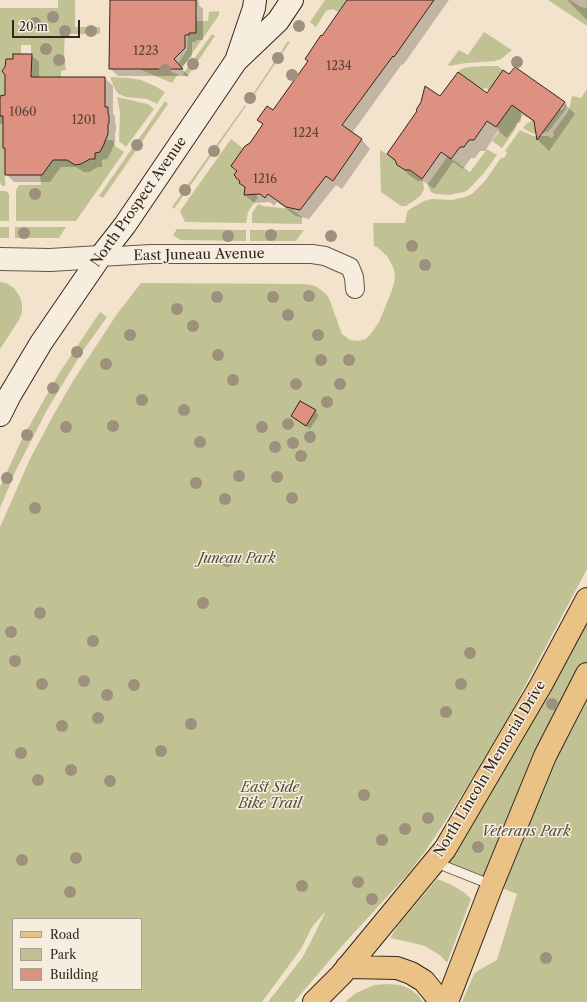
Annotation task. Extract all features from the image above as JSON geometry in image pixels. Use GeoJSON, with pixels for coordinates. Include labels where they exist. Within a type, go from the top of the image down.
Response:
{"type":"FeatureCollection","features":[{"type":"Feature","properties":{"kind":"main road"},"geometry":{"type":"LineString","coordinates":[[236,61],[254,8],[254,0]]}},
{"type":"Feature","properties":{"kind":"main road","name":"North Prospect Avenue"},"geometry":{"type":"LineString","coordinates":[[0,415],[41,343],[236,61],[278,21],[292,0]]}},
{"type":"Feature","properties":{"kind":"main road","name":"East Juneau Avenue"},"geometry":{"type":"LineString","coordinates":[[0,259],[50,260],[100,257]]}},
{"type":"Feature","properties":{"kind":"main road","name":"North Lincoln Memorial Drive"},"geometry":{"type":"LineString","coordinates":[[314,1002],[344,971],[445,849],[541,685],[587,599]]}},
{"type":"Feature","properties":{"kind":"main road"},"geometry":{"type":"LineString","coordinates":[[447,1002],[492,885],[546,756],[587,674]]}},
{"type":"Feature","properties":{"kind":"main road"},"geometry":{"type":"LineString","coordinates":[[332,1002],[344,971],[397,968],[411,973],[424,981],[437,997],[438,1002]]}},
{"type":"Feature","properties":{"kind":"street","name":"East Juneau Avenue"},"geometry":{"type":"LineString","coordinates":[[100,257],[151,254],[312,254],[325,256],[350,267],[354,277],[355,289]]}},
{"type":"Feature","properties":{"kind":"lane"},"geometry":{"type":"LineString","coordinates":[[434,862],[492,885]]}},
{"type":"Feature","properties":{"kind":"green space"},"geometry":{"type":"Polygon","coordinates":[[[58,0],[75,0],[75,27],[100,27],[100,34],[65,34],[64,52],[66,70],[61,71],[61,103],[71,160],[75,165],[84,163],[85,160],[95,159],[95,153],[100,152],[100,147],[105,140],[113,140],[115,146],[124,152],[76,221],[16,221],[16,190],[19,185],[41,185],[40,175],[46,170],[46,167],[31,94],[31,45],[21,45],[21,54],[13,54],[13,59],[6,59],[5,95],[0,96],[0,8],[58,8],[58,0]]]}},
{"type":"Feature","properties":{"kind":"green space"},"geometry":{"type":"Polygon","coordinates":[[[325,0],[347,0],[338,12],[333,9],[326,11],[316,27],[310,22],[325,0]]]}},
{"type":"Feature","properties":{"kind":"green space"},"geometry":{"type":"Polygon","coordinates":[[[548,0],[570,0],[581,7],[587,8],[587,26],[548,0]]]}},
{"type":"Feature","properties":{"kind":"green space"},"geometry":{"type":"Polygon","coordinates":[[[219,11],[219,15],[180,71],[176,67],[187,50],[188,35],[196,21],[208,21],[209,12],[219,11]]]}},
{"type":"Feature","properties":{"kind":"green space"},"geometry":{"type":"Polygon","coordinates":[[[484,32],[512,50],[501,59],[495,61],[448,65],[459,50],[468,55],[484,32]]]}},
{"type":"Feature","properties":{"kind":"green space"},"geometry":{"type":"Polygon","coordinates":[[[212,34],[215,36],[187,77],[183,74],[212,34]]]}},
{"type":"Feature","properties":{"kind":"green space"},"geometry":{"type":"Polygon","coordinates":[[[288,41],[290,42],[250,101],[249,100],[288,41]]]}},
{"type":"Feature","properties":{"kind":"green space"},"geometry":{"type":"Polygon","coordinates":[[[498,66],[503,70],[496,80],[492,93],[486,88],[481,89],[458,72],[461,69],[468,67],[498,66]]]}},
{"type":"Feature","properties":{"kind":"green space"},"geometry":{"type":"Polygon","coordinates":[[[169,68],[172,72],[178,74],[172,83],[139,69],[169,68]]]}},
{"type":"Feature","properties":{"kind":"green space"},"geometry":{"type":"Polygon","coordinates":[[[111,77],[141,80],[165,92],[157,104],[147,99],[126,97],[116,91],[111,77]]]}},
{"type":"Feature","properties":{"kind":"green space","name":"Juneau Park"},"geometry":{"type":"Polygon","coordinates":[[[587,89],[587,569],[509,716],[470,782],[424,853],[408,874],[342,946],[294,1002],[268,1002],[302,958],[326,911],[312,927],[301,949],[262,1002],[0,1002],[0,527],[30,459],[73,381],[117,314],[141,283],[305,284],[315,286],[327,295],[342,334],[350,340],[358,341],[366,339],[380,320],[392,290],[395,274],[387,256],[374,246],[373,223],[405,223],[407,212],[424,201],[432,199],[452,200],[472,194],[485,181],[501,158],[506,156],[507,152],[505,151],[520,130],[533,136],[553,137],[553,132],[568,112],[572,96],[581,98],[587,89]]]}},
{"type":"Feature","properties":{"kind":"green space"},"geometry":{"type":"Polygon","coordinates":[[[117,97],[148,104],[154,109],[126,147],[119,141],[120,112],[117,97]]]}},
{"type":"Feature","properties":{"kind":"green space"},"geometry":{"type":"Polygon","coordinates":[[[165,101],[168,104],[103,198],[99,196],[165,101]]]}},
{"type":"Feature","properties":{"kind":"green space"},"geometry":{"type":"Polygon","coordinates":[[[565,102],[567,104],[565,110],[549,131],[535,134],[523,128],[526,124],[533,120],[546,128],[559,110],[562,110],[565,102]]]}},
{"type":"Feature","properties":{"kind":"green space"},"geometry":{"type":"Polygon","coordinates":[[[245,105],[246,106],[174,209],[172,207],[245,105]]]}},
{"type":"Feature","properties":{"kind":"green space"},"geometry":{"type":"Polygon","coordinates":[[[512,105],[521,111],[521,120],[502,148],[492,141],[500,130],[496,127],[512,105]]]}},
{"type":"Feature","properties":{"kind":"green space"},"geometry":{"type":"Polygon","coordinates":[[[4,115],[3,148],[5,148],[5,186],[2,186],[0,182],[0,116],[4,115]]]}},
{"type":"Feature","properties":{"kind":"green space"},"geometry":{"type":"Polygon","coordinates":[[[231,139],[244,149],[231,166],[237,171],[234,175],[240,181],[239,183],[245,187],[245,191],[255,194],[258,197],[248,212],[246,223],[185,222],[180,211],[231,139]]]}},
{"type":"Feature","properties":{"kind":"green space"},"geometry":{"type":"Polygon","coordinates":[[[487,149],[497,155],[484,173],[468,190],[449,195],[431,192],[428,184],[448,156],[470,172],[487,149]]]}},
{"type":"Feature","properties":{"kind":"green space"},"geometry":{"type":"Polygon","coordinates":[[[381,150],[395,160],[397,165],[405,170],[410,170],[423,181],[424,189],[421,195],[406,206],[401,206],[381,192],[381,150]]]}},
{"type":"Feature","properties":{"kind":"green space"},"geometry":{"type":"Polygon","coordinates":[[[0,191],[6,191],[9,194],[9,221],[0,221],[0,191]]]}},
{"type":"Feature","properties":{"kind":"green space"},"geometry":{"type":"Polygon","coordinates":[[[258,204],[263,206],[291,209],[302,217],[302,224],[252,223],[252,213],[258,204]]]}},
{"type":"Feature","properties":{"kind":"green space"},"geometry":{"type":"Polygon","coordinates":[[[0,227],[9,227],[9,238],[0,238],[0,227]]]}},
{"type":"Feature","properties":{"kind":"green space"},"geometry":{"type":"Polygon","coordinates":[[[15,227],[66,227],[59,238],[15,238],[15,227]]]}},
{"type":"Feature","properties":{"kind":"green space"},"geometry":{"type":"Polygon","coordinates":[[[177,229],[246,230],[246,241],[180,240],[173,235],[177,229]]]}},
{"type":"Feature","properties":{"kind":"green space"},"geometry":{"type":"Polygon","coordinates":[[[250,230],[304,230],[296,241],[250,241],[250,230]]]}},
{"type":"Feature","properties":{"kind":"green space"},"geometry":{"type":"Polygon","coordinates":[[[0,282],[6,283],[14,288],[20,297],[22,312],[19,320],[0,349],[0,282]]]}},
{"type":"Feature","properties":{"kind":"green space"},"geometry":{"type":"Polygon","coordinates":[[[100,312],[107,317],[82,352],[47,410],[16,470],[0,508],[0,487],[22,439],[58,375],[100,312]]]}},
{"type":"Feature","properties":{"kind":"green space","name":"Veterans Park"},"geometry":{"type":"Polygon","coordinates":[[[587,599],[587,1002],[462,1002],[474,974],[497,960],[517,894],[434,862],[587,599]]]}},
{"type":"Feature","properties":{"kind":"green space"},"geometry":{"type":"Polygon","coordinates":[[[437,879],[450,884],[465,893],[471,899],[447,963],[441,956],[425,946],[390,938],[399,924],[437,879]]]}},
{"type":"Feature","properties":{"kind":"green space"},"geometry":{"type":"Polygon","coordinates":[[[374,985],[400,985],[410,989],[418,995],[423,1002],[345,1002],[356,993],[374,985]]]}},
{"type":"Feature","properties":{"kind":"building"},"geometry":{"type":"Polygon","coordinates":[[[110,0],[196,0],[196,33],[189,33],[189,35],[185,35],[185,48],[174,59],[183,69],[109,69],[110,0]]]}},
{"type":"Feature","properties":{"kind":"building"},"geometry":{"type":"Polygon","coordinates":[[[347,0],[434,0],[394,57],[393,56],[342,125],[362,139],[333,181],[326,176],[300,210],[286,207],[268,194],[265,198],[260,194],[244,195],[245,187],[239,183],[240,181],[234,175],[237,171],[231,166],[263,124],[257,120],[267,106],[273,110],[308,61],[305,59],[321,35],[322,36],[347,0]]]}},
{"type":"Feature","properties":{"kind":"building"},"geometry":{"type":"Polygon","coordinates":[[[13,54],[32,54],[31,77],[105,77],[105,107],[108,107],[109,115],[108,134],[100,152],[95,153],[95,159],[90,159],[81,164],[75,165],[67,160],[53,160],[42,175],[5,175],[3,116],[0,116],[0,96],[5,95],[5,75],[2,71],[5,67],[6,59],[13,59],[13,54]]]}},
{"type":"Feature","properties":{"kind":"building"},"geometry":{"type":"Polygon","coordinates":[[[515,67],[565,102],[537,140],[534,121],[512,105],[496,127],[487,121],[474,140],[469,140],[464,147],[460,147],[451,159],[441,152],[422,179],[410,170],[405,170],[397,165],[395,160],[387,154],[417,111],[416,110],[421,102],[425,86],[440,96],[458,72],[487,93],[503,70],[509,74],[515,67]]]}},
{"type":"Feature","properties":{"kind":"building"},"geometry":{"type":"Polygon","coordinates":[[[300,401],[316,410],[306,426],[291,416],[300,401]]]}},
{"type":"Feature","properties":{"kind":"park label","name":"East Side Bike Trail"},"geometry":{"type":"Point","coordinates":[270,796]}}]}
